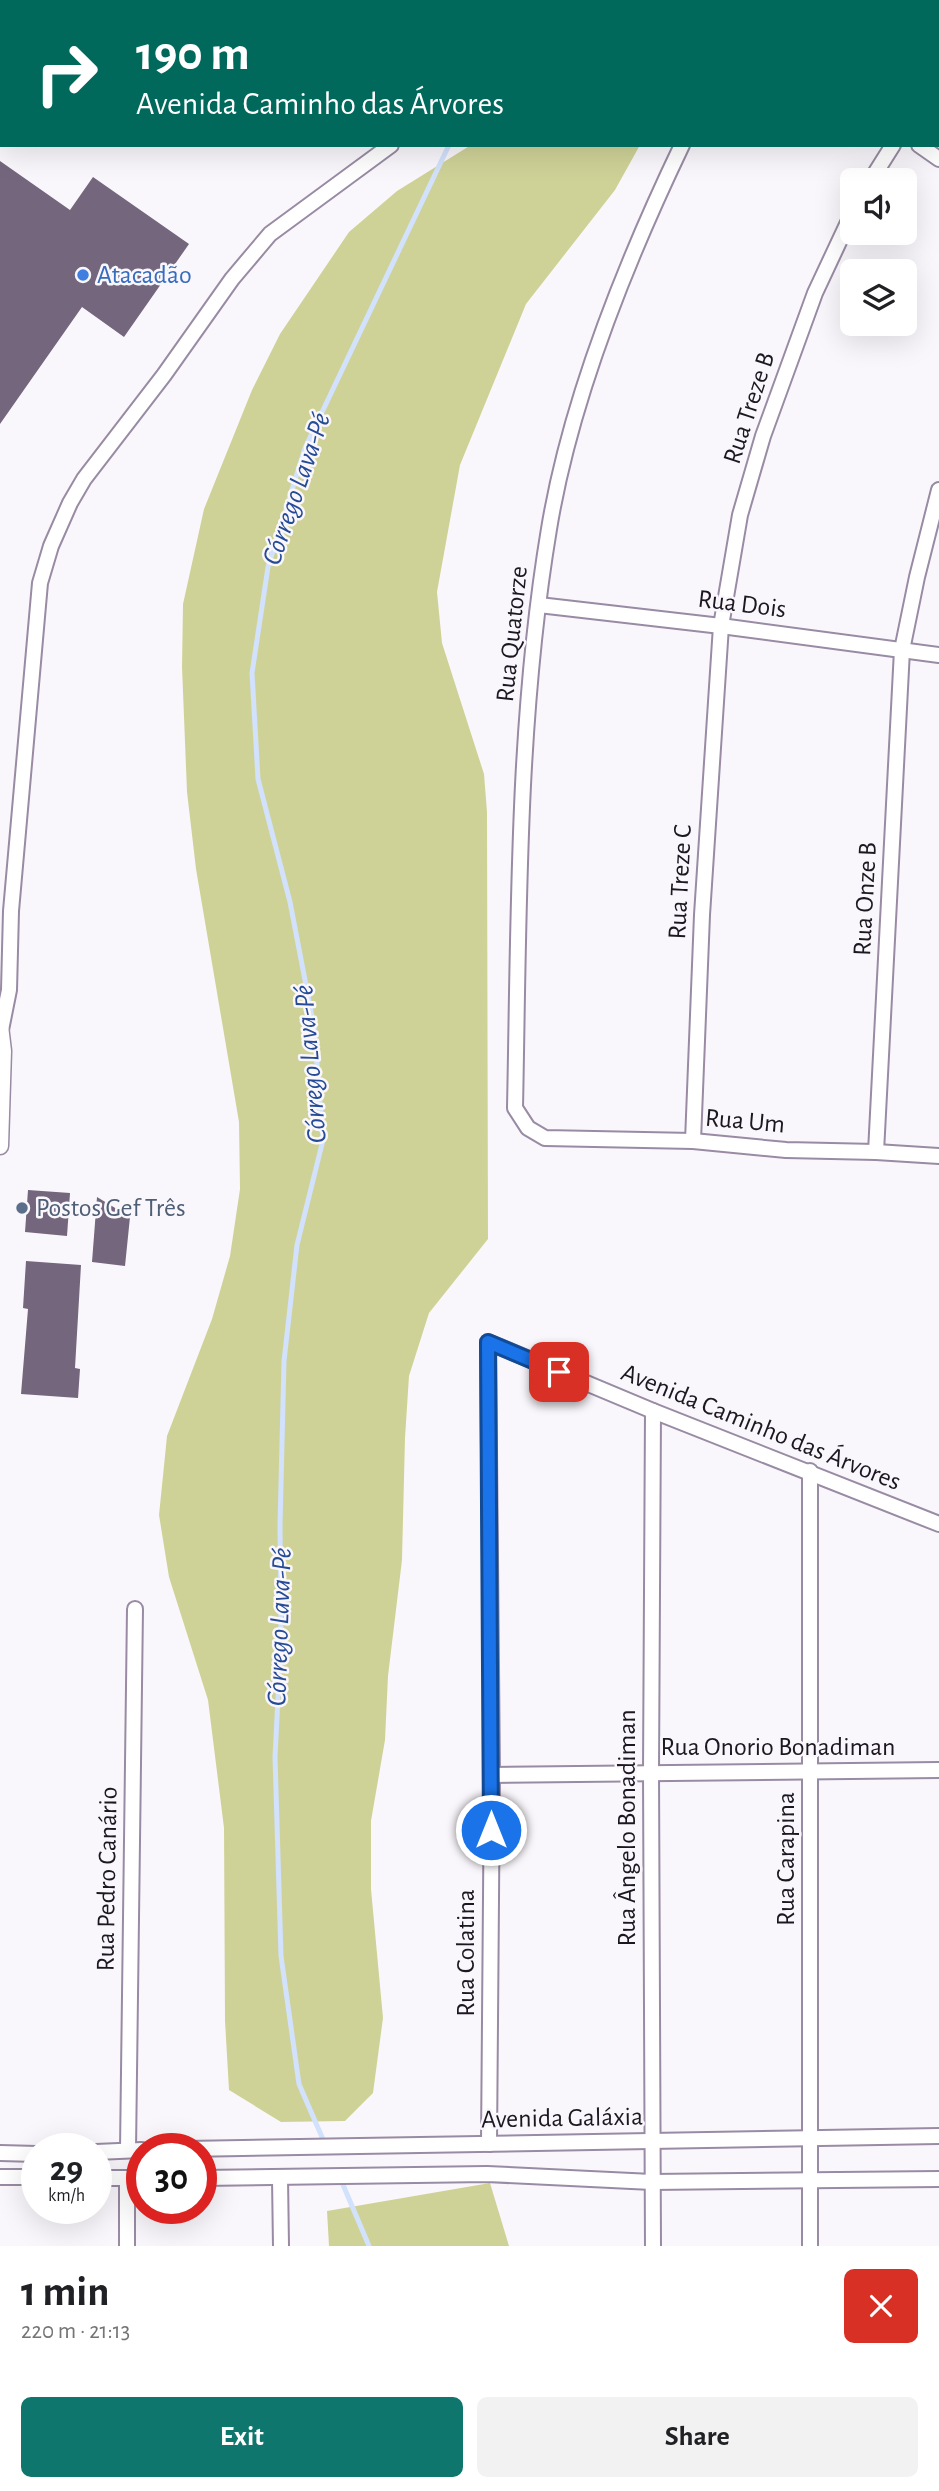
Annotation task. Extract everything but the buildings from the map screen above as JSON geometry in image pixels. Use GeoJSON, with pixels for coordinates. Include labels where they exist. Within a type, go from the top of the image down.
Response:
{"type":"FeatureCollection","features":[{"type":"Feature","properties":{"kind":"street"},"geometry":{"type":"LineString","coordinates":[[0,1146],[0,1029],[9,990],[11,911],[40,583],[51,545],[84,479],[164,375],[232,279],[270,234],[388,147]]}},
{"type":"Feature","properties":{"kind":"street","name":"Rua Quatorze"},"geometry":{"type":"LineString","coordinates":[[545,1138],[528,1128],[515,1108],[525,737],[538,605],[549,527],[575,419],[602,336],[648,215],[681,147]]}},
{"type":"Feature","properties":{"kind":"street"},"geometry":{"type":"LineString","coordinates":[[879,168],[892,147]]}},
{"type":"Feature","properties":{"kind":"street"},"geometry":{"type":"LineString","coordinates":[[922,147],[939,159]]}},
{"type":"Feature","properties":{"kind":"street","name":"Rua Treze B"},"geometry":{"type":"LineString","coordinates":[[721,626],[740,515],[763,436],[815,293],[840,240]]}},
{"type":"Feature","properties":{"kind":"street","name":"Rua Onze B"},"geometry":{"type":"LineString","coordinates":[[876,1152],[902,650],[939,490]]}},
{"type":"Feature","properties":{"kind":"street","name":"Rua Dois"},"geometry":{"type":"LineString","coordinates":[[538,605],[939,655]]}},
{"type":"Feature","properties":{"kind":"street","name":"Rua Treze C"},"geometry":{"type":"LineString","coordinates":[[693,1141],[705,874],[721,626]]}},
{"type":"Feature","properties":{"kind":"street"},"geometry":{"type":"LineString","coordinates":[[0,964],[10,952]]}},
{"type":"Feature","properties":{"kind":"street","name":"Rua Um"},"geometry":{"type":"LineString","coordinates":[[545,1138],[693,1141],[786,1150],[939,1156]]}},
{"type":"Feature","properties":{"kind":"street","name":"Avenida Caminho das Árvores"},"geometry":{"type":"LineString","coordinates":[[488,1342],[653,1411],[939,1524]]}},
{"type":"Feature","properties":{"kind":"street","name":"Rua Colatina"},"geometry":{"type":"LineString","coordinates":[[488,1342],[492,1775],[489,2144]]}},
{"type":"Feature","properties":{"kind":"street","name":"Rua Ângelo Bonadiman"},"geometry":{"type":"LineString","coordinates":[[653,1411],[653,2246]]}},
{"type":"Feature","properties":{"kind":"street","name":"Rua Carapina"},"geometry":{"type":"LineString","coordinates":[[810,1471],[810,2246]]}},
{"type":"Feature","properties":{"kind":"street","name":"Rua Pedro Canário"},"geometry":{"type":"LineString","coordinates":[[135,1609],[135,2133]]}},
{"type":"Feature","properties":{"kind":"street","name":"Rua Onorio Bonadiman"},"geometry":{"type":"LineString","coordinates":[[492,1775],[939,1770]]}},
{"type":"Feature","properties":{"kind":"street","name":"Avenida Galáxia"},"geometry":{"type":"LineString","coordinates":[[217,2149],[939,2136]]}},
{"type":"Feature","properties":{"kind":"street"},"geometry":{"type":"LineString","coordinates":[[0,2152],[21,2153]]}},
{"type":"Feature","properties":{"kind":"street","name":"Avenida Galáxia"},"geometry":{"type":"LineString","coordinates":[[217,2178],[487,2174],[652,2182],[939,2179]]}},
{"type":"Feature","properties":{"kind":"street"},"geometry":{"type":"LineString","coordinates":[[0,2177],[21,2177]]}},
{"type":"Feature","properties":{"kind":"street"},"geometry":{"type":"LineString","coordinates":[[280,2178],[281,2246]]}},
{"type":"Feature","properties":{"kind":"street"},"geometry":{"type":"LineString","coordinates":[[127,2246],[129,2224]]}},
{"type":"Feature","properties":{"kind":"green space"},"geometry":{"type":"Polygon","coordinates":[[[468,147],[639,147],[615,190],[526,304],[460,465],[437,592],[442,643],[484,774],[487,812],[488,1239],[429,1313],[409,1376],[402,1560],[388,1676],[385,1740],[371,1821],[371,1889],[383,2018],[373,2093],[345,2121],[281,2122],[229,2090],[225,2021],[224,1828],[208,1700],[169,1577],[159,1515],[167,1436],[212,1319],[230,1256],[240,1189],[239,1122],[196,869],[187,792],[182,667],[183,604],[204,509],[252,390],[280,334],[349,232],[397,191],[468,147]]]}},
{"type":"Feature","properties":{"kind":"green space"},"geometry":{"type":"Polygon","coordinates":[[[490,2183],[509,2246],[329,2246],[327,2211],[490,2183]]]}},
{"type":"Feature","properties":{"kind":"waterway","name":"Córrego Lava-Pé"},"geometry":{"type":"LineString","coordinates":[[325,2144],[299,2084],[281,1956],[275,1757],[281,1638],[280,1525],[284,1361],[297,1245],[323,1140],[314,1027],[290,902],[258,779],[252,673],[268,567],[305,448],[448,147]]}},
{"type":"Feature","properties":{"kind":"waterway","name":"Córrego Lava-Pé"},"geometry":{"type":"LineString","coordinates":[[341,2180],[369,2246]]}},
{"type":"Feature","properties":{"kind":"place","name":"Atacadão"},"geometry":{"type":"Point","coordinates":[83,275]}},
{"type":"Feature","properties":{"kind":"place","name":"Postos Gef Três"},"geometry":{"type":"Point","coordinates":[22,1208]}},
{"type":"Feature","properties":{"kind":"route"},"geometry":{"type":"LineString","coordinates":[[491,1830],[488,1342],[559,1372]]}}]}
